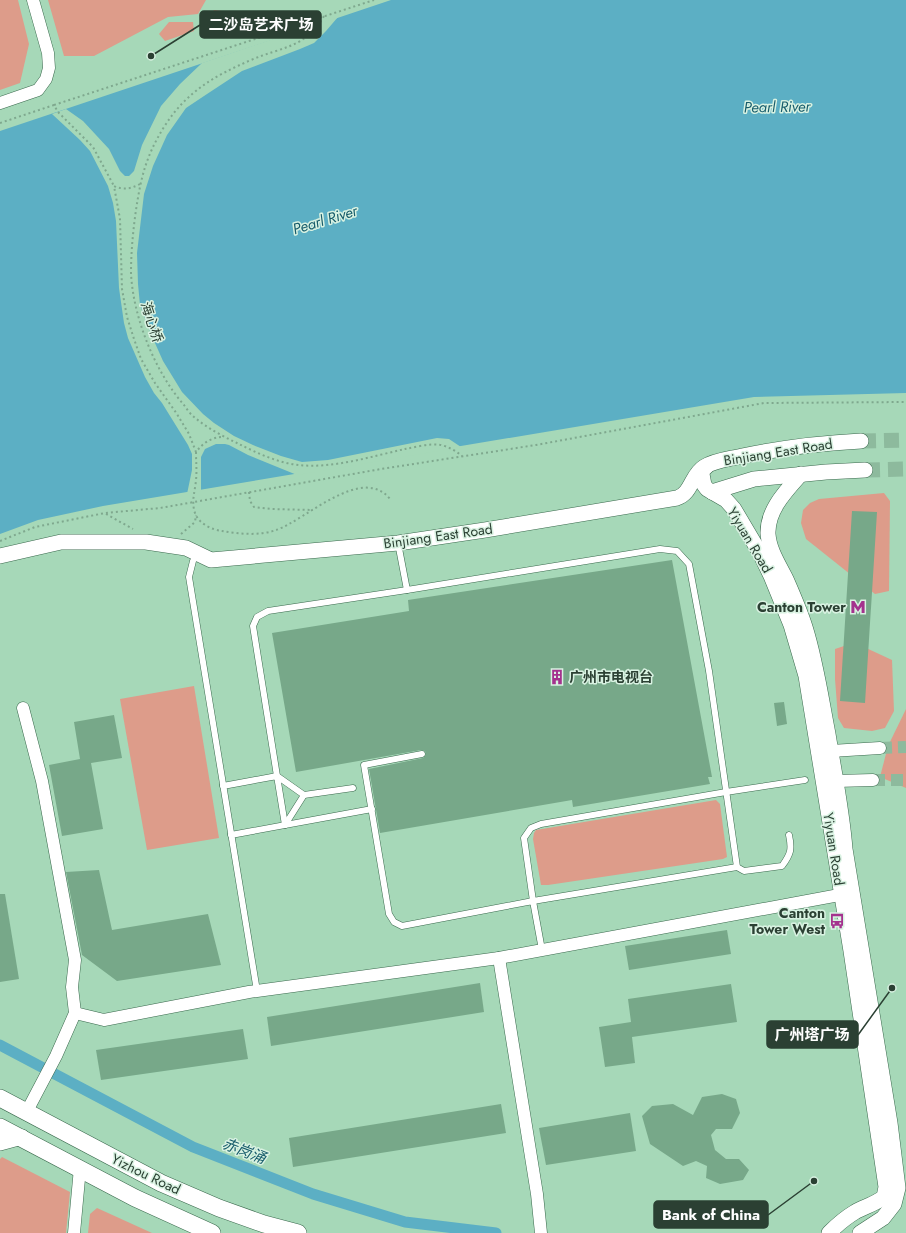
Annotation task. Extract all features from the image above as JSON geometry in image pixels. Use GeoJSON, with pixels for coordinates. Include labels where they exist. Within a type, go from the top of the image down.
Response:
{"type":"FeatureCollection","features":[{"type":"Feature","properties":{"kind":"main road","name":"Yizhou Road"},"geometry":{"type":"LineString","coordinates":[[0,1098],[161,1183],[219,1208],[264,1224],[298,1233]]}},
{"type":"Feature","properties":{"kind":"main road","name":"Yizhou Road"},"geometry":{"type":"LineString","coordinates":[[0,1127],[22,1137],[135,1198],[212,1233]]}},
{"type":"Feature","properties":{"kind":"street"},"geometry":{"type":"LineString","coordinates":[[0,103],[38,90],[46,79],[50,68],[48,53],[33,0]]}},
{"type":"Feature","properties":{"kind":"street","name":"Binjiang East Road"},"geometry":{"type":"LineString","coordinates":[[0,556],[61,542],[146,542],[186,548],[211,560],[398,543],[677,498],[688,491],[698,473],[713,462],[806,446],[861,441]]}},
{"type":"Feature","properties":{"kind":"street","name":"Yiyuan Road"},"geometry":{"type":"LineString","coordinates":[[707,466],[703,470],[702,480],[707,489],[726,500],[734,509],[763,559],[782,600],[799,648],[806,676],[822,768],[890,1123],[898,1188],[894,1204],[883,1218],[860,1233]]}},
{"type":"Feature","properties":{"kind":"street","name":"Binjiang East Road"},"geometry":{"type":"LineString","coordinates":[[712,492],[754,479],[801,474],[866,470]]}},
{"type":"Feature","properties":{"kind":"street","name":"Yiyuan Road"},"geometry":{"type":"LineString","coordinates":[[801,474],[780,498],[773,512],[768,535],[773,553],[806,627],[816,670],[831,750],[836,781],[847,894],[886,1187],[884,1198],[856,1212],[842,1221],[829,1233]]}},
{"type":"Feature","properties":{"kind":"street"},"geometry":{"type":"LineString","coordinates":[[24,708],[42,781],[75,960],[72,987],[75,1014],[52,1064],[26,1112]]}},
{"type":"Feature","properties":{"kind":"street"},"geometry":{"type":"LineString","coordinates":[[873,780],[836,781],[822,768],[831,750],[880,748]]}},
{"type":"Feature","properties":{"kind":"street"},"geometry":{"type":"LineString","coordinates":[[75,1014],[104,1020],[258,991],[499,958],[847,894]]}},
{"type":"Feature","properties":{"kind":"street"},"geometry":{"type":"LineString","coordinates":[[499,958],[537,1194],[541,1233]]}},
{"type":"Feature","properties":{"kind":"street"},"geometry":{"type":"LineString","coordinates":[[0,1142],[22,1137]]}},
{"type":"Feature","properties":{"kind":"street"},"geometry":{"type":"LineString","coordinates":[[74,1233],[80,1168]]}},
{"type":"Feature","properties":{"kind":"lane"},"geometry":{"type":"LineString","coordinates":[[398,543],[407,590]]}},
{"type":"Feature","properties":{"kind":"lane"},"geometry":{"type":"LineString","coordinates":[[285,825],[253,626],[258,617],[268,611],[660,549],[677,551],[689,564],[709,671],[737,867]]}},
{"type":"Feature","properties":{"kind":"lane"},"geometry":{"type":"LineString","coordinates":[[197,553],[193,561],[189,577],[258,991]]}},
{"type":"Feature","properties":{"kind":"lane"},"geometry":{"type":"LineString","coordinates":[[422,754],[364,765],[389,914],[394,922],[402,926],[533,901],[737,867],[744,871],[782,866],[791,849],[789,835]]}},
{"type":"Feature","properties":{"kind":"lane"},"geometry":{"type":"LineString","coordinates":[[223,786],[277,776],[304,795],[353,788]]}},
{"type":"Feature","properties":{"kind":"lane"},"geometry":{"type":"LineString","coordinates":[[542,950],[524,838],[531,828],[540,824],[805,780]]}},
{"type":"Feature","properties":{"kind":"lane"},"geometry":{"type":"LineString","coordinates":[[285,825],[304,795]]}},
{"type":"Feature","properties":{"kind":"lane"},"geometry":{"type":"LineString","coordinates":[[231,835],[372,810]]}},
{"type":"Feature","properties":{"kind":"path"},"geometry":{"type":"LineString","coordinates":[[0,123],[374,0]]}},
{"type":"Feature","properties":{"kind":"path","name":"海心桥"},"geometry":{"type":"LineString","coordinates":[[324,16],[320,23],[306,38],[283,50],[251,60],[200,87],[178,106],[155,142],[146,161],[140,184],[134,228],[132,254],[133,285],[140,320],[152,354],[174,394],[193,416],[225,437],[253,451],[279,461],[299,466],[348,462],[426,446],[440,445],[453,450],[463,457]]}},
{"type":"Feature","properties":{"kind":"path","name":"海心桥"},"geometry":{"type":"LineString","coordinates":[[54,105],[58,112],[93,147],[114,186],[120,219],[122,289],[127,317],[141,360],[189,434],[196,452],[196,480],[192,502]]}},
{"type":"Feature","properties":{"kind":"path"},"geometry":{"type":"LineString","coordinates":[[114,186],[124,189],[140,184]]}},
{"type":"Feature","properties":{"kind":"path"},"geometry":{"type":"LineString","coordinates":[[0,542],[35,527],[105,514],[160,508],[536,445],[764,403],[906,402]]}},
{"type":"Feature","properties":{"kind":"path"},"geometry":{"type":"LineString","coordinates":[[196,452],[208,441],[214,438],[225,437]]}},
{"type":"Feature","properties":{"kind":"path"},"geometry":{"type":"LineString","coordinates":[[196,515],[206,525],[219,531],[261,534],[276,531],[345,492],[358,488],[378,489],[385,493],[390,499]]}},
{"type":"Feature","properties":{"kind":"path"},"geometry":{"type":"LineString","coordinates":[[249,492],[250,501],[254,507],[312,510]]}},
{"type":"Feature","properties":{"kind":"path"},"geometry":{"type":"LineString","coordinates":[[179,535],[195,522],[196,515],[192,502]]}},
{"type":"Feature","properties":{"kind":"path"},"geometry":{"type":"LineString","coordinates":[[105,514],[134,530]]}},
{"type":"Feature","properties":{"kind":"shaded area"},"geometry":{"type":"Polygon","coordinates":[[[0,0],[18,0],[29,44],[20,83],[0,90],[0,0]]]}},
{"type":"Feature","properties":{"kind":"shaded area"},"geometry":{"type":"Polygon","coordinates":[[[48,0],[206,0],[198,14],[168,17],[94,56],[64,56],[48,0]]]}},
{"type":"Feature","properties":{"kind":"shaded area"},"geometry":{"type":"Polygon","coordinates":[[[214,10],[230,12],[230,20],[211,24],[207,19],[214,10]]]}},
{"type":"Feature","properties":{"kind":"shaded area"},"geometry":{"type":"Polygon","coordinates":[[[169,22],[193,22],[194,31],[165,41],[159,34],[169,22]]]}},
{"type":"Feature","properties":{"kind":"shaded area"},"geometry":{"type":"Polygon","coordinates":[[[884,493],[890,501],[889,591],[875,594],[806,539],[801,523],[803,510],[810,503],[819,499],[884,493]]]}},
{"type":"Feature","properties":{"kind":"shaded area"},"geometry":{"type":"Polygon","coordinates":[[[850,644],[864,647],[892,660],[894,711],[885,728],[872,731],[844,728],[838,718],[835,679],[835,649],[850,644]]]}},
{"type":"Feature","properties":{"kind":"shaded area"},"geometry":{"type":"Polygon","coordinates":[[[194,686],[219,838],[147,850],[120,699],[194,686]]]}},
{"type":"Feature","properties":{"kind":"shaded area"},"geometry":{"type":"Polygon","coordinates":[[[906,709],[906,788],[880,777],[888,746],[906,709]]]}},
{"type":"Feature","properties":{"kind":"shaded area"},"geometry":{"type":"Polygon","coordinates":[[[716,800],[720,804],[727,857],[723,859],[541,885],[533,839],[536,830],[716,800]]]}},
{"type":"Feature","properties":{"kind":"shaded area"},"geometry":{"type":"Polygon","coordinates":[[[2,1157],[70,1192],[66,1233],[0,1233],[0,1159],[2,1157]]]}},
{"type":"Feature","properties":{"kind":"shaded area"},"geometry":{"type":"Polygon","coordinates":[[[97,1208],[152,1233],[88,1233],[90,1214],[97,1208]]]}},
{"type":"Feature","properties":{"kind":"water","name":"Pearl River"},"geometry":{"type":"Polygon","coordinates":[[[391,0],[906,0],[906,393],[754,397],[103,506],[38,520],[0,534],[0,131],[391,0]]]}},
{"type":"Feature","properties":{"kind":"pier"},"geometry":{"type":"Polygon","coordinates":[[[338,17],[314,43],[242,71],[186,108],[167,135],[153,166],[144,194],[137,253],[140,305],[163,361],[182,392],[214,423],[234,436],[253,445],[281,456],[302,462],[328,460],[437,438],[449,439],[461,447],[297,475],[248,455],[229,445],[216,444],[205,449],[201,457],[201,491],[187,494],[192,470],[192,454],[188,445],[145,377],[128,338],[124,323],[119,288],[116,221],[108,186],[90,151],[52,114],[66,109],[83,121],[109,149],[120,171],[125,176],[129,176],[134,171],[142,145],[161,106],[180,84],[202,63],[338,17]]]}},
{"type":"Feature","properties":{"kind":"building","name":"Canton Tower"},"geometry":{"type":"Polygon","coordinates":[[[852,511],[877,512],[865,703],[840,701],[852,511]]]}},
{"type":"Feature","properties":{"kind":"building","name":"广州市电视台"},"geometry":{"type":"Polygon","coordinates":[[[672,560],[712,777],[708,777],[710,784],[573,807],[572,800],[380,833],[369,769],[423,758],[426,755],[425,751],[421,750],[296,772],[272,633],[409,611],[408,600],[672,560]]]}},
{"type":"Feature","properties":{"kind":"building"},"geometry":{"type":"Polygon","coordinates":[[[784,702],[787,724],[777,726],[774,703],[784,702]]]}},
{"type":"Feature","properties":{"kind":"building"},"geometry":{"type":"Polygon","coordinates":[[[114,715],[122,758],[91,763],[103,829],[62,836],[49,765],[80,759],[74,722],[114,715]]]}},
{"type":"Feature","properties":{"kind":"building"},"geometry":{"type":"Polygon","coordinates":[[[99,870],[112,930],[208,914],[221,965],[117,981],[82,955],[66,872],[99,870]]]}},
{"type":"Feature","properties":{"kind":"building"},"geometry":{"type":"Polygon","coordinates":[[[0,894],[5,894],[19,979],[0,982],[0,894]]]}},
{"type":"Feature","properties":{"kind":"building"},"geometry":{"type":"Polygon","coordinates":[[[727,930],[731,954],[629,970],[625,946],[727,930]]]}},
{"type":"Feature","properties":{"kind":"building"},"geometry":{"type":"Polygon","coordinates":[[[480,983],[484,1012],[271,1046],[267,1017],[480,983]]]}},
{"type":"Feature","properties":{"kind":"building"},"geometry":{"type":"Polygon","coordinates":[[[731,984],[737,1022],[632,1037],[635,1063],[605,1067],[599,1027],[631,1022],[628,999],[731,984]]]}},
{"type":"Feature","properties":{"kind":"building"},"geometry":{"type":"Polygon","coordinates":[[[243,1029],[248,1059],[101,1080],[96,1050],[243,1029]]]}},
{"type":"Feature","properties":{"kind":"building"},"geometry":{"type":"Polygon","coordinates":[[[722,1094],[736,1099],[740,1113],[732,1129],[716,1129],[711,1135],[715,1150],[726,1159],[739,1159],[749,1170],[743,1180],[720,1184],[706,1178],[707,1166],[696,1161],[683,1166],[650,1144],[642,1116],[652,1106],[673,1104],[693,1115],[702,1097],[722,1094]]]}},
{"type":"Feature","properties":{"kind":"building"},"geometry":{"type":"Polygon","coordinates":[[[501,1104],[506,1133],[293,1167],[289,1138],[501,1104]]]}},
{"type":"Feature","properties":{"kind":"building"},"geometry":{"type":"Polygon","coordinates":[[[630,1113],[636,1151],[546,1165],[539,1128],[630,1113]]]}},
{"type":"Feature","properties":{"kind":"waterway","name":"赤岗涌"},"geometry":{"type":"LineString","coordinates":[[0,1045],[193,1147],[313,1194],[405,1222],[496,1233]]}},
{"type":"Feature","properties":{"kind":"tunnel"},"geometry":{"type":"LineString","coordinates":[[861,441],[906,440]]}},
{"type":"Feature","properties":{"kind":"tunnel"},"geometry":{"type":"LineString","coordinates":[[865,470],[906,469]]}},
{"type":"Feature","properties":{"kind":"tunnel"},"geometry":{"type":"LineString","coordinates":[[880,748],[906,747]]}},
{"type":"Feature","properties":{"kind":"tunnel"},"geometry":{"type":"LineString","coordinates":[[873,780],[906,780]]}},
{"type":"Feature","properties":{"kind":"place","name":"二沙岛艺术广场"},"geometry":{"type":"Point","coordinates":[151,56]}},
{"type":"Feature","properties":{"kind":"place","name":"Canton Tower"},"geometry":{"type":"Point","coordinates":[858,607]}},
{"type":"Feature","properties":{"kind":"place","name":"广州市电视台"},"geometry":{"type":"Point","coordinates":[557,677]}},
{"type":"Feature","properties":{"kind":"place","name":"Canton Tower West"},"geometry":{"type":"Point","coordinates":[837,921]}},
{"type":"Feature","properties":{"kind":"place","name":"广州塔广场"},"geometry":{"type":"Point","coordinates":[892,988]}},
{"type":"Feature","properties":{"kind":"place","name":"Bank of China"},"geometry":{"type":"Point","coordinates":[814,1181]}}]}
